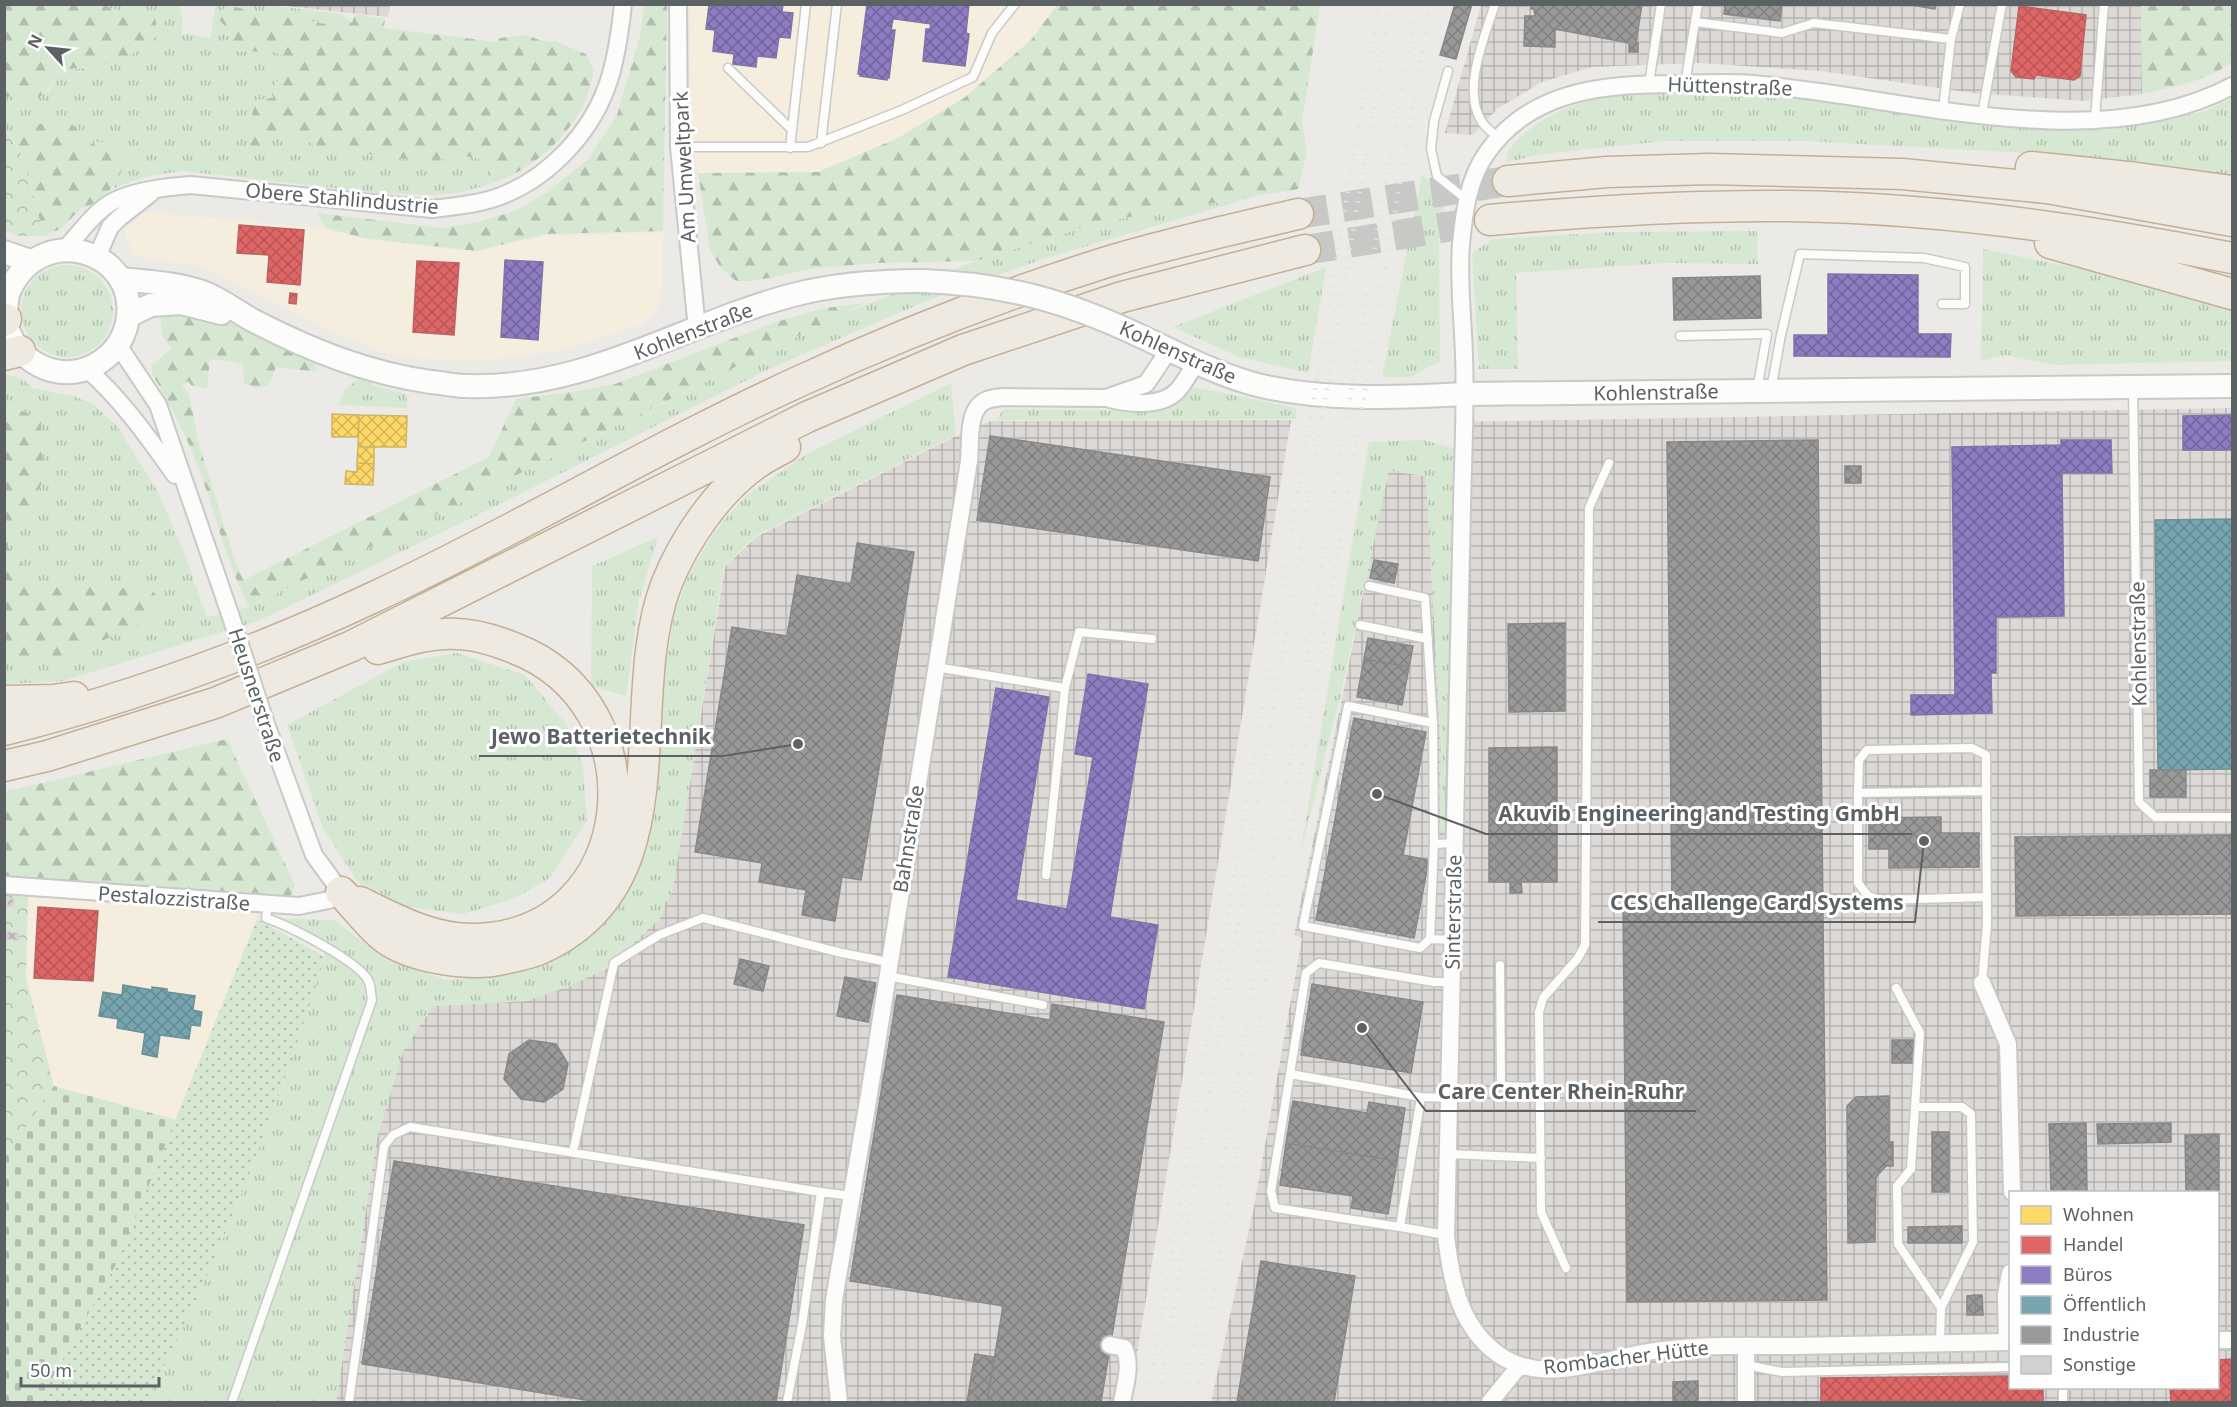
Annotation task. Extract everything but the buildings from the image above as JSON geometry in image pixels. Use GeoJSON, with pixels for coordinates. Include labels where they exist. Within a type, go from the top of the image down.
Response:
{"type":"FeatureCollection","features":[{"type":"Feature","properties":{"kind":"highway"},"geometry":{"type":"LineString","coordinates":[[1902,174],[2031,167],[2232,191]]}},
{"type":"Feature","properties":{"kind":"highway"},"geometry":{"type":"LineString","coordinates":[[1508,181],[1607,172],[1709,169],[1902,174],[2046,188],[2232,221]]}},
{"type":"Feature","properties":{"kind":"highway"},"geometry":{"type":"LineString","coordinates":[[1490,220],[1600,211],[1706,207],[1844,208],[1961,216],[2033,224],[2167,245],[2232,258]]}},
{"type":"Feature","properties":{"kind":"highway"},"geometry":{"type":"LineString","coordinates":[[4,730],[57,717],[160,684],[280,639],[373,598],[798,381],[889,341],[977,306],[1110,261],[1209,234],[1298,214]]}},
{"type":"Feature","properties":{"kind":"highway"},"geometry":{"type":"LineString","coordinates":[[1961,216],[2232,294]]}},
{"type":"Feature","properties":{"kind":"highway"},"geometry":{"type":"LineString","coordinates":[[4,766],[46,756],[215,703],[352,646],[658,491],[862,393],[963,350],[1122,297],[1305,250]]}},
{"type":"Feature","properties":{"kind":"highway"},"geometry":{"type":"LineString","coordinates":[[341,892],[385,939],[408,949],[460,962],[490,962],[541,949],[580,924],[617,880],[632,845],[640,797],[649,661],[653,634],[666,587],[675,565],[703,520],[731,486],[757,464],[837,420],[862,393]]}},
{"type":"Feature","properties":{"kind":"highway"},"geometry":{"type":"LineString","coordinates":[[244,691],[417,637],[446,634],[471,635],[495,640],[545,662],[569,682],[587,704],[603,733],[612,771],[614,809],[607,841],[591,876],[572,899],[549,916],[525,930],[504,936],[474,939],[419,929],[399,922],[341,892]]}},
{"type":"Feature","properties":{"kind":"highway"},"geometry":{"type":"LineString","coordinates":[[4,701],[53,700],[160,684]]}},
{"type":"Feature","properties":{"kind":"street","name":"Obere Stahlindustrie"},"geometry":{"type":"LineString","coordinates":[[65,249],[93,218],[115,200],[158,188],[191,185],[432,209],[470,204],[507,194],[557,162],[589,124],[606,89],[619,36],[623,4]]}},
{"type":"Feature","properties":{"kind":"street","name":"Am Umweltpark"},"geometry":{"type":"LineString","coordinates":[[678,4],[679,147],[697,329]]}},
{"type":"Feature","properties":{"kind":"street","name":"Hüttenstraße"},"geometry":{"type":"LineString","coordinates":[[1465,394],[1460,251],[1467,200],[1477,170],[1498,138],[1516,121],[1543,104],[1577,93],[1611,86],[1748,83],[1982,114],[2041,120],[2095,119],[2166,110],[2197,103],[2232,86]]}},
{"type":"Feature","properties":{"kind":"street"},"geometry":{"type":"LineString","coordinates":[[98,257],[110,227],[158,188]]}},
{"type":"Feature","properties":{"kind":"street"},"geometry":{"type":"LineString","coordinates":[[65,249],[82,251],[98,257],[120,279],[127,297],[128,316],[125,331],[118,345],[105,360],[87,369],[69,373],[51,370],[12,353],[6,306],[13,282],[30,261],[47,253],[65,249]]}},
{"type":"Feature","properties":{"kind":"street"},"geometry":{"type":"LineString","coordinates":[[4,252],[30,261]]}},
{"type":"Feature","properties":{"kind":"street","name":"Kohlenstraße"},"geometry":{"type":"LineString","coordinates":[[120,279],[160,282],[205,293],[230,305],[254,321],[342,361],[370,370],[401,377],[467,386],[526,383],[590,370],[793,295],[839,286],[923,281],[981,285],[1041,296],[1080,309],[1136,333],[1196,363],[1251,383],[1331,395],[1416,397],[1465,394],[2232,386]]}},
{"type":"Feature","properties":{"kind":"street","name":"Kohlenstraße"},"geometry":{"type":"LineString","coordinates":[[128,316],[151,305],[181,303],[254,321]]}},
{"type":"Feature","properties":{"kind":"street","name":"Heusnerstraße"},"geometry":{"type":"LineString","coordinates":[[118,345],[158,405],[266,724],[314,855],[341,892]]}},
{"type":"Feature","properties":{"kind":"street","name":"Bahnstraße"},"geometry":{"type":"LineString","coordinates":[[1106,398],[1146,384],[1169,350]]}},
{"type":"Feature","properties":{"kind":"street","name":"Bahnstraße"},"geometry":{"type":"LineString","coordinates":[[839,1402],[832,1336],[834,1300],[969,462],[972,420],[977,407],[986,400],[1002,397],[1106,398],[1120,402],[1167,399],[1177,391],[1196,363]]}},
{"type":"Feature","properties":{"kind":"street","name":"Heusnerstraße"},"geometry":{"type":"LineString","coordinates":[[87,369],[111,391],[140,425],[186,491]]}},
{"type":"Feature","properties":{"kind":"street","name":"Sinterstraße"},"geometry":{"type":"LineString","coordinates":[[1465,394],[1446,1235],[1450,1275],[1460,1308],[1471,1326],[1486,1343],[1504,1358],[1520,1365]]}},
{"type":"Feature","properties":{"kind":"street","name":"Pestalozzistraße"},"geometry":{"type":"LineString","coordinates":[[4,885],[299,906],[329,900],[341,892]]}},
{"type":"Feature","properties":{"kind":"street"},"geometry":{"type":"LineString","coordinates":[[1982,983],[2008,1044],[2012,1191]]}},
{"type":"Feature","properties":{"kind":"street","name":"Rombacher Hütte"},"geometry":{"type":"LineString","coordinates":[[1490,1402],[1520,1365],[1541,1370],[1570,1368],[1683,1347],[2008,1342],[2006,1295],[2009,1278]]}},
{"type":"Feature","properties":{"kind":"street"},"geometry":{"type":"LineString","coordinates":[[1110,1345],[1124,1348],[1127,1354],[1128,1363],[1122,1402]]}},
{"type":"Feature","properties":{"kind":"street"},"geometry":{"type":"LineString","coordinates":[[1746,1346],[1746,1402]]}},
{"type":"Feature","properties":{"kind":"lane"},"geometry":{"type":"LineString","coordinates":[[790,148],[806,4]]}},
{"type":"Feature","properties":{"kind":"lane"},"geometry":{"type":"LineString","coordinates":[[821,143],[837,4]]}},
{"type":"Feature","properties":{"kind":"lane"},"geometry":{"type":"LineString","coordinates":[[679,147],[790,148],[821,143],[902,110],[973,77],[992,33],[1015,4]]}},
{"type":"Feature","properties":{"kind":"lane"},"geometry":{"type":"LineString","coordinates":[[1495,4],[1478,56],[1473,100],[1481,122],[1498,138]]}},
{"type":"Feature","properties":{"kind":"lane"},"geometry":{"type":"LineString","coordinates":[[1649,84],[1661,4]]}},
{"type":"Feature","properties":{"kind":"lane"},"geometry":{"type":"LineString","coordinates":[[1685,84],[1698,4]]}},
{"type":"Feature","properties":{"kind":"lane"},"geometry":{"type":"LineString","coordinates":[[1943,109],[1951,39],[1960,4]]}},
{"type":"Feature","properties":{"kind":"lane"},"geometry":{"type":"LineString","coordinates":[[1982,114],[2002,4]]}},
{"type":"Feature","properties":{"kind":"lane"},"geometry":{"type":"LineString","coordinates":[[2095,119],[2104,4]]}},
{"type":"Feature","properties":{"kind":"lane"},"geometry":{"type":"LineString","coordinates":[[1695,22],[1782,33],[1814,23],[1951,39]]}},
{"type":"Feature","properties":{"kind":"lane"},"geometry":{"type":"LineString","coordinates":[[728,68],[791,129]]}},
{"type":"Feature","properties":{"kind":"lane"},"geometry":{"type":"LineString","coordinates":[[1448,70],[1434,121],[1431,149],[1437,176],[1467,200]]}},
{"type":"Feature","properties":{"kind":"lane"},"geometry":{"type":"LineString","coordinates":[[1764,391],[1781,335],[1800,254],[1924,258],[1965,267],[1965,304],[1942,304]]}},
{"type":"Feature","properties":{"kind":"lane"},"geometry":{"type":"LineString","coordinates":[[1680,336],[1767,334],[1764,391]]}},
{"type":"Feature","properties":{"kind":"lane","name":"Kohlenstraße"},"geometry":{"type":"LineString","coordinates":[[2133,387],[2139,802],[2155,818],[2232,817]]}},
{"type":"Feature","properties":{"kind":"lane"},"geometry":{"type":"LineString","coordinates":[[1566,1268],[1541,1212],[1539,1012],[1543,998],[1578,958],[1585,945],[1589,508],[1610,463]]}},
{"type":"Feature","properties":{"kind":"lane"},"geometry":{"type":"LineString","coordinates":[[1369,586],[1425,598],[1433,723],[1434,844],[1430,939]]}},
{"type":"Feature","properties":{"kind":"lane"},"geometry":{"type":"LineString","coordinates":[[1360,625],[1428,639]]}},
{"type":"Feature","properties":{"kind":"lane"},"geometry":{"type":"LineString","coordinates":[[1046,875],[1065,688],[1079,632],[1152,639]]}},
{"type":"Feature","properties":{"kind":"lane"},"geometry":{"type":"LineString","coordinates":[[935,667],[1065,688]]}},
{"type":"Feature","properties":{"kind":"lane"},"geometry":{"type":"LineString","coordinates":[[1433,723],[1348,706],[1303,926],[1420,948],[1430,939],[1453,940]]}},
{"type":"Feature","properties":{"kind":"lane"},"geometry":{"type":"LineString","coordinates":[[1982,983],[1987,924],[1987,897],[1986,791],[1986,754],[1972,748],[1867,750],[1860,760],[1858,883],[1868,897],[1881,900],[1987,897]]}},
{"type":"Feature","properties":{"kind":"lane"},"geometry":{"type":"LineString","coordinates":[[1858,793],[1986,791]]}},
{"type":"Feature","properties":{"kind":"lane"},"geometry":{"type":"LineString","coordinates":[[1434,844],[1455,843]]}},
{"type":"Feature","properties":{"kind":"lane"},"geometry":{"type":"LineString","coordinates":[[232,1402],[372,1000],[369,980],[319,943],[266,918],[268,905]]}},
{"type":"Feature","properties":{"kind":"lane"},"geometry":{"type":"LineString","coordinates":[[573,1152],[614,963],[659,935],[703,918],[842,953],[887,969],[1043,1005]]}},
{"type":"Feature","properties":{"kind":"lane"},"geometry":{"type":"LineString","coordinates":[[1446,1235],[1275,1208],[1271,1191],[1306,973],[1319,963],[1434,982],[1452,982]]}},
{"type":"Feature","properties":{"kind":"lane"},"geometry":{"type":"LineString","coordinates":[[1500,965],[1501,1086],[1540,1087]]}},
{"type":"Feature","properties":{"kind":"lane"},"geometry":{"type":"LineString","coordinates":[[1896,988],[1920,1034],[1911,1168],[1897,1186],[1898,1244],[1941,1308]]}},
{"type":"Feature","properties":{"kind":"lane"},"geometry":{"type":"LineString","coordinates":[[1290,1074],[1420,1097],[1449,1098]]}},
{"type":"Feature","properties":{"kind":"lane"},"geometry":{"type":"LineString","coordinates":[[1400,1227],[1420,1097]]}},
{"type":"Feature","properties":{"kind":"lane"},"geometry":{"type":"LineString","coordinates":[[1915,1107],[1962,1107],[1971,1114],[1973,1242],[1941,1308],[1940,1343]]}},
{"type":"Feature","properties":{"kind":"lane"},"geometry":{"type":"LineString","coordinates":[[349,1402],[384,1146],[393,1135],[410,1127],[851,1196]]}},
{"type":"Feature","properties":{"kind":"lane"},"geometry":{"type":"LineString","coordinates":[[1448,1154],[1540,1158]]}},
{"type":"Feature","properties":{"kind":"lane"},"geometry":{"type":"LineString","coordinates":[[787,1402],[802,1325],[821,1192]]}},
{"type":"Feature","properties":{"kind":"lane"},"geometry":{"type":"LineString","coordinates":[[1746,1365],[1782,1372],[2009,1367]]}},
{"type":"Feature","properties":{"kind":"shaded area"},"geometry":{"type":"Polygon","coordinates":[[[390,4],[388,17],[276,5],[390,4]]]}},
{"type":"Feature","properties":{"kind":"shaded area"},"geometry":{"type":"Polygon","coordinates":[[[690,5],[1057,5],[1031,40],[964,98],[898,138],[818,172],[698,173],[692,135],[690,5]]]}},
{"type":"Feature","properties":{"kind":"shaded area"},"geometry":{"type":"Polygon","coordinates":[[[1481,5],[2141,5],[2142,94],[2085,101],[1973,93],[1820,71],[1699,63],[1592,67],[1542,82],[1497,109],[1473,135],[1445,133],[1481,5]]]}},
{"type":"Feature","properties":{"kind":"shaded area"},"geometry":{"type":"Polygon","coordinates":[[[145,212],[324,228],[363,239],[477,252],[545,236],[663,233],[663,283],[657,309],[642,324],[564,350],[479,361],[414,358],[385,353],[340,335],[204,267],[134,256],[124,231],[145,212]]]}},
{"type":"Feature","properties":{"kind":"shaded area"},"geometry":{"type":"Polygon","coordinates":[[[2232,408],[2232,1402],[1211,1402],[1253,1212],[1302,938],[1294,935],[1388,471],[1426,476],[1441,746],[1440,827],[1444,832],[1455,422],[2232,408]]]}},
{"type":"Feature","properties":{"kind":"shaded area"},"geometry":{"type":"Polygon","coordinates":[[[1291,420],[1129,1402],[336,1402],[377,1138],[402,1052],[433,1006],[527,1001],[606,969],[662,916],[665,903],[672,893],[725,567],[756,537],[960,434],[991,421],[1291,420]]]}},
{"type":"Feature","properties":{"kind":"shaded area"},"geometry":{"type":"Polygon","coordinates":[[[28,894],[248,907],[257,919],[176,1120],[54,1086],[26,977],[28,894]]]}},
{"type":"Feature","properties":{"kind":"green space"},"geometry":{"type":"Polygon","coordinates":[[[100,4],[124,12],[152,11],[157,36],[138,51],[119,59],[89,67],[58,70],[48,88],[40,96],[27,98],[4,94],[5,5],[100,4]]]}},
{"type":"Feature","properties":{"kind":"green space"},"geometry":{"type":"Polygon","coordinates":[[[100,5],[180,5],[183,20],[181,33],[211,38],[215,5],[267,5],[342,14],[325,24],[229,6],[226,25],[231,36],[230,51],[276,52],[289,59],[286,71],[271,89],[273,98],[263,137],[301,137],[319,148],[431,162],[456,155],[478,158],[487,166],[490,184],[459,193],[433,195],[378,193],[183,171],[147,177],[113,189],[118,180],[80,149],[27,125],[12,138],[5,128],[4,94],[7,96],[49,91],[58,70],[87,68],[151,11],[124,12],[100,5]]]}},
{"type":"Feature","properties":{"kind":"green space"},"geometry":{"type":"Polygon","coordinates":[[[644,5],[667,5],[663,231],[545,234],[476,251],[364,238],[326,228],[317,213],[442,228],[477,222],[513,212],[545,194],[587,160],[617,115],[641,33],[644,5]]]}},
{"type":"Feature","properties":{"kind":"green space"},"geometry":{"type":"Polygon","coordinates":[[[1057,5],[1320,5],[1302,121],[1307,153],[1298,189],[1100,222],[976,261],[878,263],[817,268],[753,281],[736,281],[720,267],[710,249],[698,173],[818,172],[898,138],[964,98],[1031,40],[1057,5]]]}},
{"type":"Feature","properties":{"kind":"green space"},"geometry":{"type":"Polygon","coordinates":[[[2141,5],[2232,5],[2232,62],[2201,78],[2142,94],[2141,5]]]}},
{"type":"Feature","properties":{"kind":"green space"},"geometry":{"type":"Polygon","coordinates":[[[229,6],[325,24],[342,14],[352,23],[355,14],[385,19],[384,28],[497,42],[500,38],[526,35],[542,41],[555,41],[586,54],[594,72],[579,113],[559,140],[520,171],[490,184],[487,166],[478,158],[456,155],[431,162],[319,148],[301,137],[264,137],[262,147],[251,146],[246,137],[256,100],[273,98],[271,89],[286,71],[289,59],[275,52],[229,51],[229,32],[216,18],[218,12],[229,6]]]}},
{"type":"Feature","properties":{"kind":"green space"},"geometry":{"type":"Polygon","coordinates":[[[1709,92],[1847,102],[1998,127],[2104,130],[2206,111],[2232,98],[2232,175],[2042,154],[1805,141],[1665,141],[1542,154],[1507,162],[1507,152],[1524,134],[1550,116],[1571,106],[1616,96],[1709,92]]]}},
{"type":"Feature","properties":{"kind":"green space"},"geometry":{"type":"Polygon","coordinates":[[[70,122],[79,132],[80,149],[97,142],[115,143],[125,158],[119,177],[110,190],[93,204],[81,208],[62,228],[44,236],[22,155],[12,138],[26,125],[70,122]]]}},
{"type":"Feature","properties":{"kind":"green space"},"geometry":{"type":"Polygon","coordinates":[[[4,128],[22,155],[44,236],[19,236],[5,230],[4,128]]]}},
{"type":"Feature","properties":{"kind":"green space"},"geometry":{"type":"Polygon","coordinates":[[[1422,175],[1446,199],[1439,239],[1440,361],[1410,377],[1382,377],[1422,175]]]}},
{"type":"Feature","properties":{"kind":"green space"},"geometry":{"type":"Polygon","coordinates":[[[1257,196],[1046,258],[929,300],[771,368],[494,507],[258,621],[63,681],[5,684],[5,375],[21,378],[33,388],[73,396],[93,404],[117,426],[157,490],[185,555],[207,617],[249,607],[841,315],[976,261],[1100,222],[1257,196]]]}},
{"type":"Feature","properties":{"kind":"green space"},"geometry":{"type":"Polygon","coordinates":[[[1757,231],[1758,264],[1664,263],[1516,273],[1518,369],[1479,369],[1472,253],[1493,239],[1613,232],[1757,231]]]}},
{"type":"Feature","properties":{"kind":"green space"},"geometry":{"type":"Polygon","coordinates":[[[1983,249],[2091,271],[2232,307],[2232,361],[2055,365],[2006,355],[1981,361],[1983,249]]]}},
{"type":"Feature","properties":{"kind":"green space"},"geometry":{"type":"Polygon","coordinates":[[[67,265],[85,269],[99,279],[109,293],[113,311],[109,329],[99,343],[85,353],[67,357],[49,353],[35,343],[25,329],[21,311],[25,293],[35,279],[49,269],[67,265]]]}},
{"type":"Feature","properties":{"kind":"green space"},"geometry":{"type":"Polygon","coordinates":[[[1326,267],[1308,373],[1239,357],[1173,327],[1326,267]]]}},
{"type":"Feature","properties":{"kind":"green space"},"geometry":{"type":"Polygon","coordinates":[[[865,303],[249,607],[229,559],[191,450],[152,373],[152,365],[172,348],[165,340],[162,331],[163,311],[222,319],[313,357],[317,372],[276,367],[269,385],[255,388],[244,384],[243,363],[210,359],[207,388],[192,386],[188,381],[182,385],[189,394],[199,444],[236,564],[244,580],[489,457],[516,399],[615,384],[773,323],[825,308],[865,303]]]}},
{"type":"Feature","properties":{"kind":"green space"},"geometry":{"type":"Polygon","coordinates":[[[359,379],[372,382],[372,385],[407,394],[407,408],[339,405],[344,390],[359,379]]]}},
{"type":"Feature","properties":{"kind":"green space"},"geometry":{"type":"Polygon","coordinates":[[[951,383],[956,435],[755,536],[724,567],[672,893],[665,903],[662,916],[606,969],[570,986],[527,1001],[433,1006],[403,1052],[377,1138],[336,1402],[146,1402],[198,1294],[245,1184],[267,1128],[325,957],[322,941],[277,918],[334,920],[387,960],[447,980],[501,974],[568,951],[626,892],[647,844],[657,801],[665,669],[675,611],[688,577],[706,545],[724,520],[746,496],[807,454],[951,383]]]}},
{"type":"Feature","properties":{"kind":"green space"},"geometry":{"type":"Polygon","coordinates":[[[1194,387],[1296,408],[1297,419],[996,420],[1004,409],[1153,411],[1194,387]]]}},
{"type":"Feature","properties":{"kind":"green space"},"geometry":{"type":"Polygon","coordinates":[[[4,402],[41,420],[43,481],[7,546],[36,583],[152,590],[167,611],[71,655],[5,662],[4,402]]]}},
{"type":"Feature","properties":{"kind":"green space"},"geometry":{"type":"Polygon","coordinates":[[[1424,440],[1454,448],[1444,834],[1440,827],[1441,746],[1426,476],[1389,471],[1341,694],[1300,855],[1369,442],[1424,440]]]}},
{"type":"Feature","properties":{"kind":"green space"},"geometry":{"type":"Polygon","coordinates":[[[658,537],[639,600],[626,696],[591,686],[592,566],[658,537]]]}},
{"type":"Feature","properties":{"kind":"green space"},"geometry":{"type":"Polygon","coordinates":[[[457,653],[525,675],[566,724],[583,766],[587,820],[550,878],[513,899],[463,914],[407,907],[358,882],[323,828],[287,725],[403,662],[457,653]]]}},
{"type":"Feature","properties":{"kind":"green space"},"geometry":{"type":"Polygon","coordinates":[[[227,739],[295,885],[289,900],[5,880],[4,792],[227,739]]]}},
{"type":"Feature","properties":{"kind":"green space"},"geometry":{"type":"Polygon","coordinates":[[[5,892],[28,894],[26,977],[54,1086],[5,1157],[5,892]]]}},
{"type":"Feature","properties":{"kind":"green space"},"geometry":{"type":"Polygon","coordinates":[[[257,919],[325,957],[267,1128],[198,1294],[146,1402],[39,1402],[118,1261],[257,919]]]}},
{"type":"Feature","properties":{"kind":"green space"},"geometry":{"type":"Polygon","coordinates":[[[54,1086],[176,1120],[118,1261],[39,1402],[5,1402],[4,1157],[54,1086]]]}},
{"type":"Feature","properties":{"kind":"tunnel"},"geometry":{"type":"LineString","coordinates":[[1298,214],[1508,181]]}},
{"type":"Feature","properties":{"kind":"tunnel"},"geometry":{"type":"LineString","coordinates":[[1305,250],[1490,220]]}},
{"type":"Feature","properties":{"kind":"railway"},"geometry":{"type":"LineString","coordinates":[[1147,1402],[1379,4]]}},
{"type":"Feature","properties":{"kind":"railway"},"geometry":{"type":"LineString","coordinates":[[1158,1402],[1391,4]]}},
{"type":"Feature","properties":{"kind":"railway"},"geometry":{"type":"LineString","coordinates":[[1184,1402],[1374,251],[1417,4]]}},
{"type":"Feature","properties":{"kind":"railway"},"geometry":{"type":"LineString","coordinates":[[1195,1402],[1430,4]]}},
{"type":"Feature","properties":{"kind":"place","name":"Jewo Batterietechnik"},"geometry":{"type":"Point","coordinates":[798,744]}},
{"type":"Feature","properties":{"kind":"place","name":"Akuvib Engineering and Testing GmbH"},"geometry":{"type":"Point","coordinates":[1377,794]}},
{"type":"Feature","properties":{"kind":"place","name":"CCS Challenge Card Systems"},"geometry":{"type":"Point","coordinates":[1924,841]}},
{"type":"Feature","properties":{"kind":"place","name":"Care Center Rhein-Ruhr"},"geometry":{"type":"Point","coordinates":[1362,1028]}}]}
